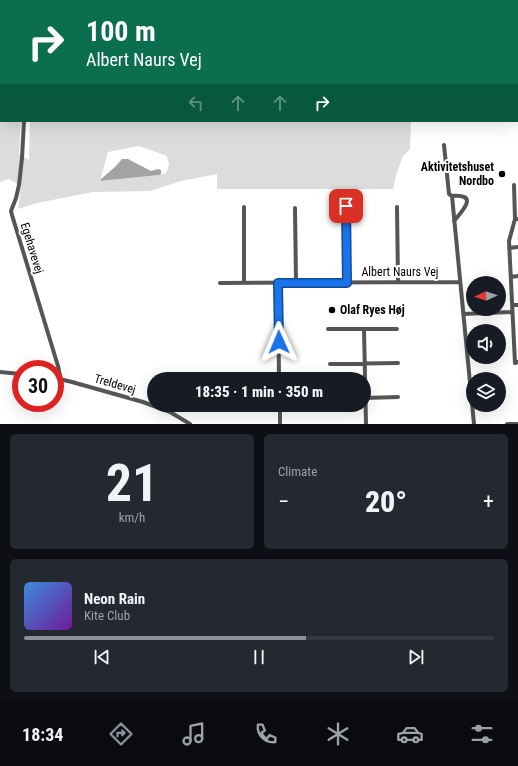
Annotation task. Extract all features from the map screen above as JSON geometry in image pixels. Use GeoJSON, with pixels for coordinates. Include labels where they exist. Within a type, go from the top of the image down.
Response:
{"type":"FeatureCollection","features":[{"type":"Feature","properties":{"kind":"street","name":"Egehavevej"},"geometry":{"type":"LineString","coordinates":[[24,122],[19,185],[12,215],[56,360]]}},
{"type":"Feature","properties":{"kind":"street"},"geometry":{"type":"LineString","coordinates":[[444,145],[449,194],[452,196],[474,424]]}},
{"type":"Feature","properties":{"kind":"street"},"geometry":{"type":"LineString","coordinates":[[514,185],[516,219],[509,241],[509,248],[512,312],[516,334],[515,362],[518,362]]}},
{"type":"Feature","properties":{"kind":"street"},"geometry":{"type":"LineString","coordinates":[[452,196],[462,196],[466,198],[467,203],[454,221]]}},
{"type":"Feature","properties":{"kind":"street"},"geometry":{"type":"LineString","coordinates":[[346,206],[347,283]]}},
{"type":"Feature","properties":{"kind":"street"},"geometry":{"type":"LineString","coordinates":[[244,207],[244,283]]}},
{"type":"Feature","properties":{"kind":"street"},"geometry":{"type":"LineString","coordinates":[[397,207],[398,282]]}},
{"type":"Feature","properties":{"kind":"street"},"geometry":{"type":"LineString","coordinates":[[295,208],[296,283]]}},
{"type":"Feature","properties":{"kind":"street"},"geometry":{"type":"LineString","coordinates":[[509,248],[518,247]]}},
{"type":"Feature","properties":{"kind":"street"},"geometry":{"type":"LineString","coordinates":[[511,277],[518,276]]}},
{"type":"Feature","properties":{"kind":"street","name":"Albert Naurs Vej"},"geometry":{"type":"LineString","coordinates":[[220,283],[460,282]]}},
{"type":"Feature","properties":{"kind":"street"},"geometry":{"type":"LineString","coordinates":[[278,283],[280,372]]}},
{"type":"Feature","properties":{"kind":"street"},"geometry":{"type":"LineString","coordinates":[[512,305],[518,305]]}},
{"type":"Feature","properties":{"kind":"street"},"geometry":{"type":"LineString","coordinates":[[463,314],[512,312]]}},
{"type":"Feature","properties":{"kind":"street"},"geometry":{"type":"LineString","coordinates":[[328,329],[397,329]]}},
{"type":"Feature","properties":{"kind":"street"},"geometry":{"type":"LineString","coordinates":[[364,329],[364,372]]}},
{"type":"Feature","properties":{"kind":"street"},"geometry":{"type":"LineString","coordinates":[[330,364],[398,363]]}},
{"type":"Feature","properties":{"kind":"street"},"geometry":{"type":"LineString","coordinates":[[0,372],[12,373]]}},
{"type":"Feature","properties":{"kind":"street","name":"Treldevej"},"geometry":{"type":"LineString","coordinates":[[64,380],[156,406],[170,412],[190,424]]}},
{"type":"Feature","properties":{"kind":"street"},"geometry":{"type":"LineString","coordinates":[[371,398],[398,397]]}},
{"type":"Feature","properties":{"kind":"street"},"geometry":{"type":"LineString","coordinates":[[280,412],[280,424]]}},
{"type":"Feature","properties":{"kind":"street"},"geometry":{"type":"LineString","coordinates":[[365,412],[366,424]]}},
{"type":"Feature","properties":{"kind":"street"},"geometry":{"type":"LineString","coordinates":[[507,424],[518,424]]}},
{"type":"Feature","properties":{"kind":"shaded area"},"geometry":{"type":"Polygon","coordinates":[[[0,122],[21,122],[19,154],[29,160],[30,122],[411,122],[410,149],[403,156],[393,189],[217,189],[217,174],[181,181],[150,191],[93,192],[37,203],[18,209],[21,186],[9,179],[0,182],[0,122]],[[139,146],[108,152],[100,181],[159,175],[166,173],[169,165],[167,156],[139,146]]]}},
{"type":"Feature","properties":{"kind":"shaded area"},"geometry":{"type":"Polygon","coordinates":[[[122,159],[128,159],[151,171],[158,169],[161,170],[161,174],[100,181],[122,159]]]}},
{"type":"Feature","properties":{"kind":"place","name":"Aktivitetshuset Nordbo"},"geometry":{"type":"Point","coordinates":[502,174]}},
{"type":"Feature","properties":{"kind":"place","name":"Olaf Ryes Høj"},"geometry":{"type":"Point","coordinates":[332,310]}},
{"type":"Feature","properties":{"kind":"route"},"geometry":{"type":"LineString","coordinates":[[279,342],[278,283],[347,283],[346,206]]}}]}
